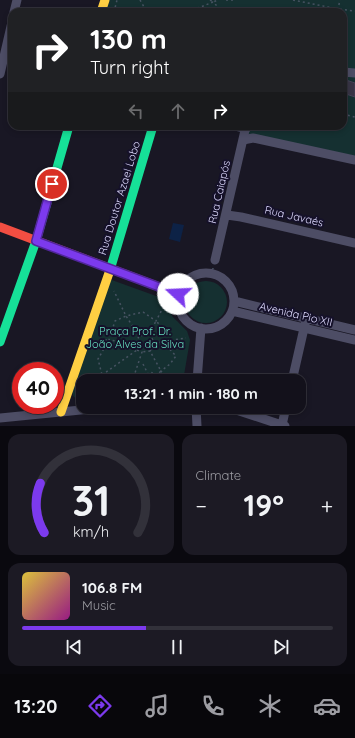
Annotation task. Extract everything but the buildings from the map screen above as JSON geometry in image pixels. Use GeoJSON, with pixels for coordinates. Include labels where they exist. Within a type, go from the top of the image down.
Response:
{"type":"FeatureCollection","features":[{"type":"Feature","properties":{"kind":"street"},"geometry":{"type":"LineString","coordinates":[[0,74],[7,37]]}},
{"type":"Feature","properties":{"kind":"street"},"geometry":{"type":"LineString","coordinates":[[0,342],[34,245],[68,130]]}},
{"type":"Feature","properties":{"kind":"street","name":"Rua Doutor Azael Lobo"},"geometry":{"type":"LineString","coordinates":[[64,401],[109,273],[152,130]]}},
{"type":"Feature","properties":{"kind":"street","name":"Rua Caiapós"},"geometry":{"type":"LineString","coordinates":[[215,260],[227,215],[246,130]]}},
{"type":"Feature","properties":{"kind":"street"},"geometry":{"type":"LineString","coordinates":[[244,140],[253,138],[355,160]]}},
{"type":"Feature","properties":{"kind":"street","name":"Rua Javaés"},"geometry":{"type":"LineString","coordinates":[[227,215],[355,243]]}},
{"type":"Feature","properties":{"kind":"street"},"geometry":{"type":"LineString","coordinates":[[0,227],[34,245]]}},
{"type":"Feature","properties":{"kind":"street"},"geometry":{"type":"LineString","coordinates":[[0,236],[34,245],[178,297]]}},
{"type":"Feature","properties":{"kind":"street"},"geometry":{"type":"LineString","coordinates":[[204,273],[221,277],[228,284],[234,301],[232,311],[223,323],[208,329],[194,326],[187,322],[182,316],[179,308],[178,297],[182,286],[188,280],[195,275],[204,273]]}},
{"type":"Feature","properties":{"kind":"street","name":"Avenida Pio XII"},"geometry":{"type":"LineString","coordinates":[[234,301],[355,330]]}},
{"type":"Feature","properties":{"kind":"street","name":"Avenida Pio XII"},"geometry":{"type":"LineString","coordinates":[[232,311],[355,340]]}},
{"type":"Feature","properties":{"kind":"street"},"geometry":{"type":"LineString","coordinates":[[294,374],[306,318]]}},
{"type":"Feature","properties":{"kind":"street"},"geometry":{"type":"LineString","coordinates":[[198,374],[201,328]]}},
{"type":"Feature","properties":{"kind":"street"},"geometry":{"type":"LineString","coordinates":[[64,412],[76,410]]}},
{"type":"Feature","properties":{"kind":"street"},"geometry":{"type":"LineString","coordinates":[[0,418],[40,414]]}},
{"type":"Feature","properties":{"kind":"street"},"geometry":{"type":"LineString","coordinates":[[196,414],[197,426]]}},
{"type":"Feature","properties":{"kind":"street"},"geometry":{"type":"LineString","coordinates":[[248,414],[284,426],[285,414]]}},
{"type":"Feature","properties":{"kind":"path"},"geometry":{"type":"LineString","coordinates":[[210,0],[219,8]]}},
{"type":"Feature","properties":{"kind":"path"},"geometry":{"type":"LineString","coordinates":[[198,8],[218,0]]}},
{"type":"Feature","properties":{"kind":"path"},"geometry":{"type":"LineString","coordinates":[[226,0],[233,0]]}},
{"type":"Feature","properties":{"kind":"path"},"geometry":{"type":"LineString","coordinates":[[293,0],[333,8]]}},
{"type":"Feature","properties":{"kind":"path"},"geometry":{"type":"LineString","coordinates":[[113,289],[126,316],[139,336]]}},
{"type":"Feature","properties":{"kind":"path"},"geometry":{"type":"LineString","coordinates":[[149,334],[167,300]]}},
{"type":"Feature","properties":{"kind":"path"},"geometry":{"type":"LineString","coordinates":[[102,374],[98,359],[109,340],[115,321],[126,316],[143,312],[156,321],[165,330],[164,342],[176,356],[170,364],[158,374]]}},
{"type":"Feature","properties":{"kind":"path"},"geometry":{"type":"LineString","coordinates":[[139,336],[149,334]]}},
{"type":"Feature","properties":{"kind":"path"},"geometry":{"type":"LineString","coordinates":[[149,334],[155,343]]}},
{"type":"Feature","properties":{"kind":"path"},"geometry":{"type":"LineString","coordinates":[[139,336],[135,344],[137,350],[142,352],[150,351]]}},
{"type":"Feature","properties":{"kind":"path"},"geometry":{"type":"LineString","coordinates":[[86,338],[135,344]]}},
{"type":"Feature","properties":{"kind":"path"},"geometry":{"type":"LineString","coordinates":[[155,343],[186,338]]}},
{"type":"Feature","properties":{"kind":"path"},"geometry":{"type":"LineString","coordinates":[[150,351],[155,343]]}},
{"type":"Feature","properties":{"kind":"path"},"geometry":{"type":"LineString","coordinates":[[103,374],[137,350]]}},
{"type":"Feature","properties":{"kind":"path"},"geometry":{"type":"LineString","coordinates":[[150,351],[163,374]]}},
{"type":"Feature","properties":{"kind":"path"},"geometry":{"type":"LineString","coordinates":[[132,374],[135,373],[142,352]]}},
{"type":"Feature","properties":{"kind":"path"},"geometry":{"type":"LineString","coordinates":[[143,364],[148,374]]}},
{"type":"Feature","properties":{"kind":"path"},"geometry":{"type":"LineString","coordinates":[[152,374],[153,370]]}},
{"type":"Feature","properties":{"kind":"green space"},"geometry":{"type":"Polygon","coordinates":[[[105,0],[355,0],[355,159],[240,134],[241,130],[347,130],[347,8],[102,8],[105,0]]]}},
{"type":"Feature","properties":{"kind":"green space","name":"Praça Prof. Dr. João Alves da Silva"},"geometry":{"type":"Polygon","coordinates":[[[109,279],[170,301],[172,316],[187,331],[190,340],[184,374],[77,374],[109,279]]]}},
{"type":"Feature","properties":{"kind":"green space"},"geometry":{"type":"Polygon","coordinates":[[[202,281],[210,281],[218,284],[224,290],[227,302],[224,314],[218,320],[210,323],[202,323],[194,320],[188,314],[185,306],[185,298],[188,290],[194,284],[202,281]]]}},
{"type":"Feature","properties":{"kind":"green space","name":"Praça Prof. Dr. João Alves da Silva"},"geometry":{"type":"Polygon","coordinates":[[[76,376],[76,398],[71,391],[76,376]]]}},
{"type":"Feature","properties":{"kind":"water"},"geometry":{"type":"Polygon","coordinates":[[[173,223],[184,225],[180,242],[169,239],[173,223]]]}},
{"type":"Feature","properties":{"kind":"traffic: fast"},"geometry":{"type":"LineString","coordinates":[[0,342],[36,241],[68,130]]}},
{"type":"Feature","properties":{"kind":"traffic: fast"},"geometry":{"type":"LineString","coordinates":[[110,270],[152,130]]}},
{"type":"Feature","properties":{"kind":"traffic: slow"},"geometry":{"type":"LineString","coordinates":[[102,8],[105,0]]}},
{"type":"Feature","properties":{"kind":"traffic: slow"},"geometry":{"type":"LineString","coordinates":[[64,403],[110,270]]}},
{"type":"Feature","properties":{"kind":"traffic: jam"},"geometry":{"type":"LineString","coordinates":[[0,227],[178,294]]}},
{"type":"Feature","properties":{"kind":"route"},"geometry":{"type":"LineString","coordinates":[[52,184],[36,241],[178,294]]}}]}
